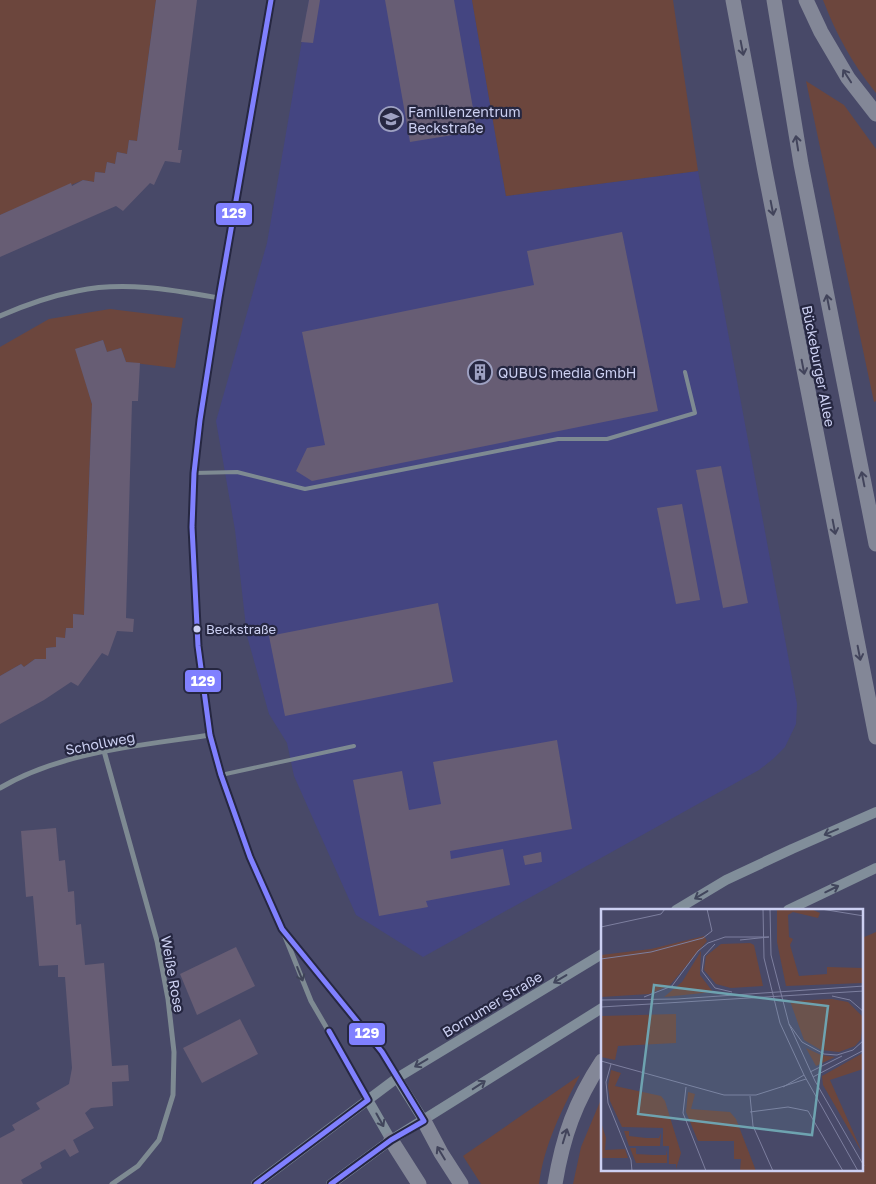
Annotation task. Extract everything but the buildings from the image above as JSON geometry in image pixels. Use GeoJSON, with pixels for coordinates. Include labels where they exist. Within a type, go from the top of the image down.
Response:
{"type":"FeatureCollection","features":[{"type":"Feature","properties":{"kind":"highway","name":"Bückeburger Allee"},"geometry":{"type":"LineString","coordinates":[[733,0],[766,181],[876,737]]}},
{"type":"Feature","properties":{"kind":"highway","name":"Bückeburger Allee"},"geometry":{"type":"LineString","coordinates":[[774,0],[801,164],[876,544]]}},
{"type":"Feature","properties":{"kind":"highway"},"geometry":{"type":"LineString","coordinates":[[806,0],[821,32],[848,78],[876,114]]}},
{"type":"Feature","properties":{"kind":"highway"},"geometry":{"type":"LineString","coordinates":[[555,1184],[560,1156],[571,1118],[588,1082],[601,1062]]}},
{"type":"Feature","properties":{"kind":"highway"},"geometry":{"type":"LineString","coordinates":[[424,1121],[441,1153],[462,1184]]}},
{"type":"Feature","properties":{"kind":"highway"},"geometry":{"type":"LineString","coordinates":[[391,1140],[419,1184]]}},
{"type":"Feature","properties":{"kind":"main road"},"geometry":{"type":"LineString","coordinates":[[678,909],[726,880],[876,812]]}},
{"type":"Feature","properties":{"kind":"main road"},"geometry":{"type":"LineString","coordinates":[[790,909],[876,868]]}},
{"type":"Feature","properties":{"kind":"main road","name":"Bornumer Straße"},"geometry":{"type":"LineString","coordinates":[[256,1184],[397,1078],[601,955]]}},
{"type":"Feature","properties":{"kind":"main road"},"geometry":{"type":"LineString","coordinates":[[331,1184],[391,1140],[601,1009]]}},
{"type":"Feature","properties":{"kind":"main road"},"geometry":{"type":"LineString","coordinates":[[397,1078],[424,1121]]}},
{"type":"Feature","properties":{"kind":"main road"},"geometry":{"type":"LineString","coordinates":[[368,1100],[391,1140]]}},
{"type":"Feature","properties":{"kind":"street"},"geometry":{"type":"LineString","coordinates":[[272,0],[219,298],[200,420],[194,473],[193,559],[197,629],[210,735],[221,775],[250,858],[282,929],[311,1001],[368,1100]]}},
{"type":"Feature","properties":{"kind":"street"},"geometry":{"type":"LineString","coordinates":[[0,316],[42,300],[78,290],[114,287],[158,288],[219,298]]}},
{"type":"Feature","properties":{"kind":"street","name":"Schollweg"},"geometry":{"type":"LineString","coordinates":[[0,788],[9,782],[60,762],[104,751],[210,735]]}},
{"type":"Feature","properties":{"kind":"street","name":"Weiße Rose"},"geometry":{"type":"LineString","coordinates":[[104,751],[157,941],[168,999],[174,1052],[173,1095],[159,1140],[138,1166],[112,1184]]}},
{"type":"Feature","properties":{"kind":"street"},"geometry":{"type":"LineString","coordinates":[[282,929],[382,1052],[397,1078]]}},
{"type":"Feature","properties":{"kind":"lane"},"geometry":{"type":"LineString","coordinates":[[194,473],[237,472],[305,489],[558,439],[607,439],[695,413],[685,372]]}},
{"type":"Feature","properties":{"kind":"lane"},"geometry":{"type":"LineString","coordinates":[[221,775],[354,746]]}},
{"type":"Feature","properties":{"kind":"shaded area"},"geometry":{"type":"Polygon","coordinates":[[[0,0],[156,0],[137,141],[129,140],[127,154],[117,152],[115,164],[107,162],[105,173],[96,172],[94,182],[83,180],[0,215],[0,0]]]}},
{"type":"Feature","properties":{"kind":"shaded area"},"geometry":{"type":"Polygon","coordinates":[[[309,0],[472,0],[506,196],[698,171],[797,704],[796,724],[785,747],[759,770],[423,957],[356,915],[294,776],[287,743],[269,714],[247,636],[235,530],[216,421],[267,243],[309,0]]]}},
{"type":"Feature","properties":{"kind":"shaded area"},"geometry":{"type":"Polygon","coordinates":[[[472,0],[673,0],[698,171],[506,196],[472,0]]]}},
{"type":"Feature","properties":{"kind":"shaded area"},"geometry":{"type":"Polygon","coordinates":[[[823,0],[876,0],[876,93],[846,49],[823,0]]]}},
{"type":"Feature","properties":{"kind":"shaded area"},"geometry":{"type":"Polygon","coordinates":[[[806,81],[844,105],[876,149],[876,401],[874,402],[806,81]]]}},
{"type":"Feature","properties":{"kind":"shaded area"},"geometry":{"type":"Polygon","coordinates":[[[110,309],[183,318],[175,368],[126,362],[121,348],[107,352],[103,340],[76,349],[92,404],[84,615],[73,614],[73,628],[66,628],[65,638],[56,638],[56,647],[47,648],[46,659],[35,659],[24,667],[21,664],[0,676],[0,347],[49,319],[110,309]]]}},
{"type":"Feature","properties":{"kind":"shaded area"},"geometry":{"type":"Polygon","coordinates":[[[876,932],[876,1184],[573,1184],[581,1147],[601,1099],[601,1172],[864,1172],[864,937],[876,932]]]}},
{"type":"Feature","properties":{"kind":"shaded area"},"geometry":{"type":"Polygon","coordinates":[[[580,1075],[560,1114],[549,1141],[539,1184],[481,1184],[463,1156],[580,1075]]]}},
{"type":"Feature","properties":{"kind":"transit line","name":"129"},"geometry":{"type":"LineString","coordinates":[[271,0],[219,298],[200,420],[194,473],[192,527],[198,646],[210,735],[221,775],[250,857],[282,929],[382,1052],[424,1121],[391,1140],[331,1184]]}},
{"type":"Feature","properties":{"kind":"transit line","name":"129"},"geometry":{"type":"LineString","coordinates":[[256,1184],[368,1100],[329,1031]]}},
{"type":"Feature","properties":{"kind":"place","name":"Familienzentrum Beckstraße"},"geometry":{"type":"Point","coordinates":[391,119]}},
{"type":"Feature","properties":{"kind":"place","name":"QUBUS media GmbH"},"geometry":{"type":"Point","coordinates":[480,372]}},
{"type":"Feature","properties":{"kind":"place","name":"Beckstraße"},"geometry":{"type":"Point","coordinates":[197,629]}}]}
